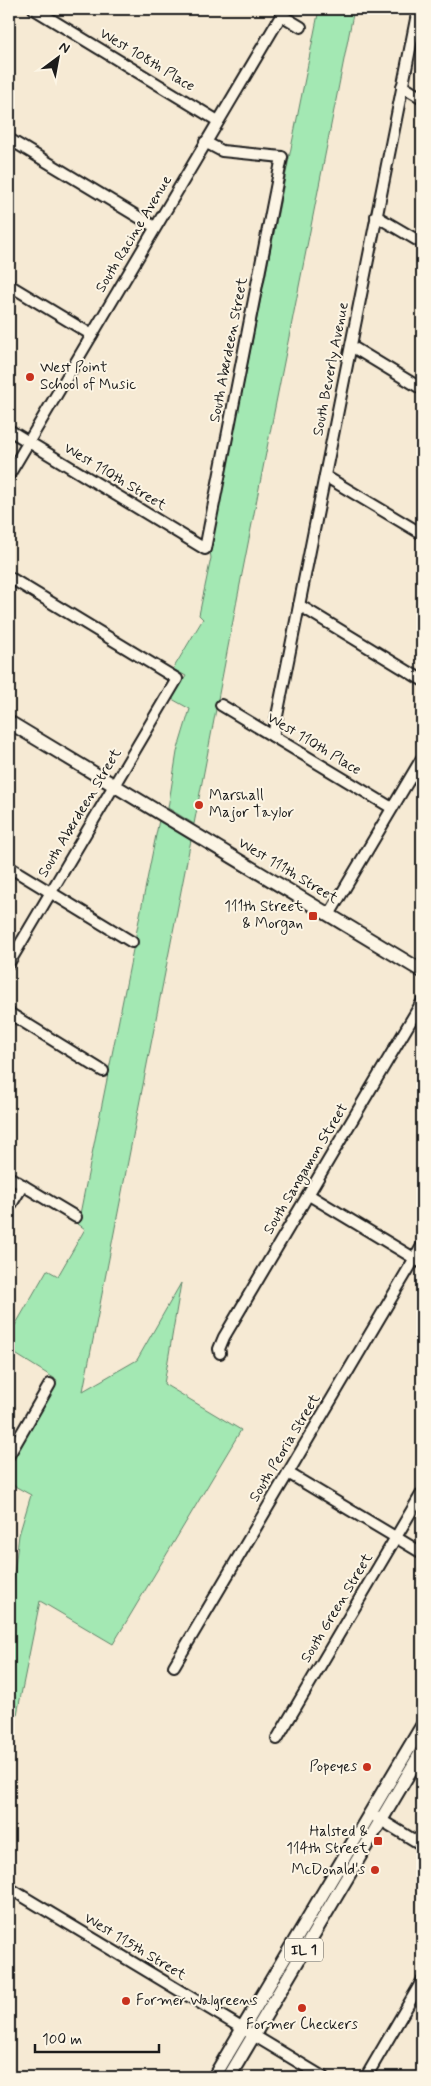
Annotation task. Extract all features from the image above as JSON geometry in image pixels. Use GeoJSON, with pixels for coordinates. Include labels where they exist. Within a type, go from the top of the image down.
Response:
{"type":"FeatureCollection","features":[{"type":"Feature","properties":{"kind":"main road","name":"West 111th Street"},"geometry":{"type":"LineString","coordinates":[[9,722],[422,971]]}},
{"type":"Feature","properties":{"kind":"main road","name":"IL 1"},"geometry":{"type":"LineString","coordinates":[[214,2077],[248,2032],[376,1817],[422,1726]]}},
{"type":"Feature","properties":{"kind":"main road","name":"IL 1"},"geometry":{"type":"LineString","coordinates":[[376,1817],[422,1751]]}},
{"type":"Feature","properties":{"kind":"main road","name":"IL 1"},"geometry":{"type":"LineString","coordinates":[[229,2077],[248,2032]]}},
{"type":"Feature","properties":{"kind":"street","name":"West 108th Place"},"geometry":{"type":"LineString","coordinates":[[34,9],[218,120]]}},
{"type":"Feature","properties":{"kind":"street","name":"South Beverly Avenue"},"geometry":{"type":"LineString","coordinates":[[273,736],[418,9]]}},
{"type":"Feature","properties":{"kind":"street","name":"South Racine Avenue"},"geometry":{"type":"LineString","coordinates":[[9,475],[281,11]]}},
{"type":"Feature","properties":{"kind":"street"},"geometry":{"type":"LineString","coordinates":[[281,11],[301,27]]}},
{"type":"Feature","properties":{"kind":"street"},"geometry":{"type":"LineString","coordinates":[[402,86],[422,98]]}},
{"type":"Feature","properties":{"kind":"street"},"geometry":{"type":"LineString","coordinates":[[9,139],[156,227]]}},
{"type":"Feature","properties":{"kind":"street","name":"South Aberdeen Street"},"geometry":{"type":"LineString","coordinates":[[205,142],[222,151],[282,157],[205,549]]}},
{"type":"Feature","properties":{"kind":"street"},"geometry":{"type":"LineString","coordinates":[[376,216],[422,243]]}},
{"type":"Feature","properties":{"kind":"street"},"geometry":{"type":"LineString","coordinates":[[9,285],[92,334]]}},
{"type":"Feature","properties":{"kind":"street"},"geometry":{"type":"LineString","coordinates":[[350,346],[422,389]]}},
{"type":"Feature","properties":{"kind":"street","name":"West 110th Street"},"geometry":{"type":"LineString","coordinates":[[9,430],[205,549]]}},
{"type":"Feature","properties":{"kind":"street"},"geometry":{"type":"LineString","coordinates":[[325,476],[422,534]]}},
{"type":"Feature","properties":{"kind":"street","name":"South Aberdeen Street"},"geometry":{"type":"LineString","coordinates":[[9,577],[177,678],[9,963]]}},
{"type":"Feature","properties":{"kind":"street"},"geometry":{"type":"LineString","coordinates":[[299,605],[422,680]]}},
{"type":"Feature","properties":{"kind":"street","name":"West 110th Place"},"geometry":{"type":"LineString","coordinates":[[221,705],[392,808]]}},
{"type":"Feature","properties":{"kind":"street"},"geometry":{"type":"LineString","coordinates":[[329,915],[422,758]]}},
{"type":"Feature","properties":{"kind":"street"},"geometry":{"type":"LineString","coordinates":[[9,867],[132,942]]}},
{"type":"Feature","properties":{"kind":"street","name":"South Sangamon Street"},"geometry":{"type":"LineString","coordinates":[[220,1353],[219,1349],[224,1337],[422,1002]]}},
{"type":"Feature","properties":{"kind":"street"},"geometry":{"type":"LineString","coordinates":[[9,1013],[103,1071]]}},
{"type":"Feature","properties":{"kind":"street"},"geometry":{"type":"LineString","coordinates":[[9,1177],[76,1217]]}},
{"type":"Feature","properties":{"kind":"street"},"geometry":{"type":"LineString","coordinates":[[9,1208],[23,1185]]}},
{"type":"Feature","properties":{"kind":"street"},"geometry":{"type":"LineString","coordinates":[[309,1195],[419,1261]]}},
{"type":"Feature","properties":{"kind":"street","name":"South Peoria Street"},"geometry":{"type":"LineString","coordinates":[[174,1666],[288,1473],[419,1261],[422,1246]]}},
{"type":"Feature","properties":{"kind":"street"},"geometry":{"type":"LineString","coordinates":[[9,1455],[50,1384]]}},
{"type":"Feature","properties":{"kind":"street"},"geometry":{"type":"LineString","coordinates":[[288,1473],[422,1553]]}},
{"type":"Feature","properties":{"kind":"street","name":"South Green Street"},"geometry":{"type":"LineString","coordinates":[[277,1739],[422,1493]]}},
{"type":"Feature","properties":{"kind":"street"},"geometry":{"type":"LineString","coordinates":[[376,1817],[422,1845]]}},
{"type":"Feature","properties":{"kind":"street","name":"West 115th Street"},"geometry":{"type":"LineString","coordinates":[[9,1888],[323,2077]]}},
{"type":"Feature","properties":{"kind":"street"},"geometry":{"type":"LineString","coordinates":[[366,2077],[422,1981]]}},
{"type":"Feature","properties":{"kind":"green space"},"geometry":{"type":"Polygon","coordinates":[[[319,9],[354,9],[194,824],[168,808],[177,752],[190,709],[172,699],[186,676],[173,669],[203,619],[199,615],[211,558],[210,551],[319,9]]]}},
{"type":"Feature","properties":{"kind":"green space"},"geometry":{"type":"Polygon","coordinates":[[[159,820],[191,840],[83,1391],[137,1360],[181,1283],[164,1384],[241,1430],[113,1644],[40,1601],[9,1754],[9,1614],[19,1535],[31,1495],[9,1483],[9,1464],[57,1380],[9,1350],[9,1336],[47,1270],[58,1276],[85,1229],[78,1224],[159,820]]]}},
{"type":"Feature","properties":{"kind":"place","name":"West Point School of Music"},"geometry":{"type":"Point","coordinates":[30,377]}},
{"type":"Feature","properties":{"kind":"place","name":"Marshall Major Taylor"},"geometry":{"type":"Point","coordinates":[199,805]}},
{"type":"Feature","properties":{"kind":"place","name":"111th Street & Morgan"},"geometry":{"type":"Point","coordinates":[313,916]}},
{"type":"Feature","properties":{"kind":"place","name":"Popeyes"},"geometry":{"type":"Point","coordinates":[367,1767]}},
{"type":"Feature","properties":{"kind":"place","name":"Halsted & 114th Street"},"geometry":{"type":"Point","coordinates":[378,1841]}},
{"type":"Feature","properties":{"kind":"place","name":"McDonald's"},"geometry":{"type":"Point","coordinates":[375,1870]}},
{"type":"Feature","properties":{"kind":"place","name":"Former Walgreens"},"geometry":{"type":"Point","coordinates":[126,2001]}},
{"type":"Feature","properties":{"kind":"place","name":"Former Checkers"},"geometry":{"type":"Point","coordinates":[302,2008]}}]}
